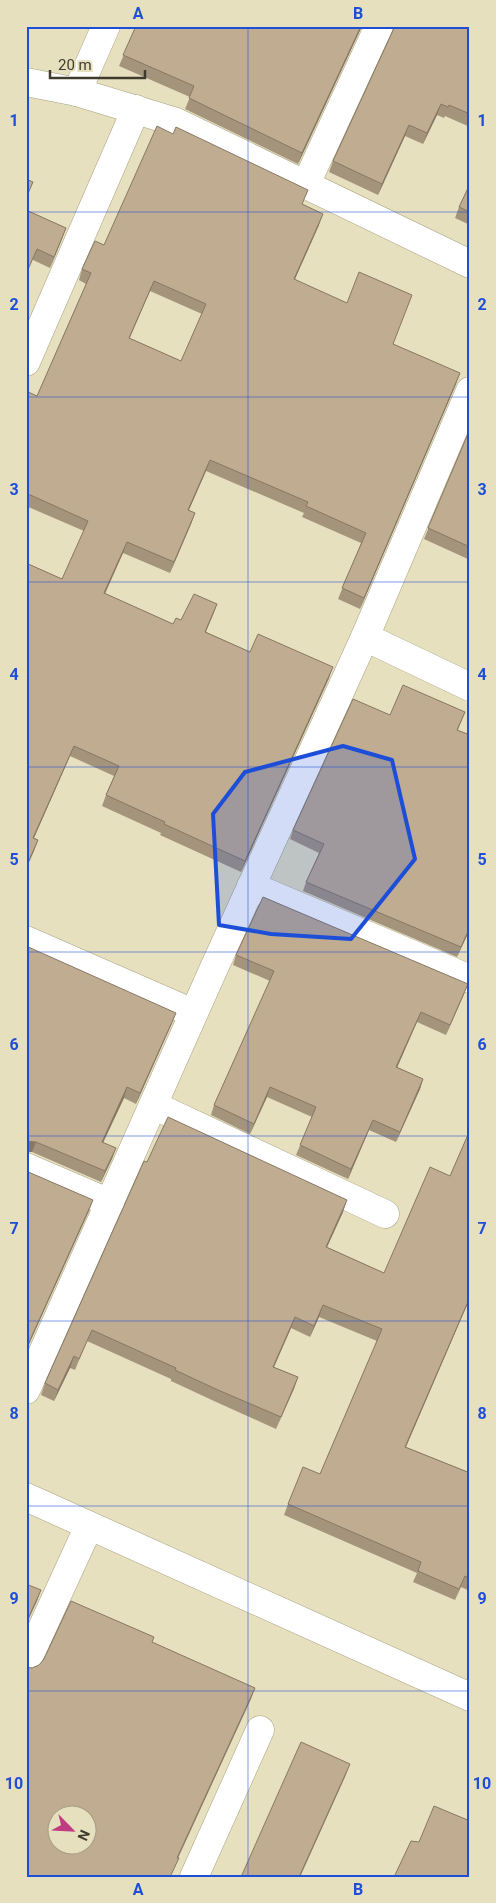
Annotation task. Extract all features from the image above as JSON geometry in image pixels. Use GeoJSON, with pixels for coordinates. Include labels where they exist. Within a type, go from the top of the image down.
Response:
{"type":"FeatureCollection","features":[{"type":"Feature","properties":{"kind":"street"},"geometry":{"type":"LineString","coordinates":[[77,92],[106,26]]}},
{"type":"Feature","properties":{"kind":"street"},"geometry":{"type":"LineString","coordinates":[[306,184],[379,26]]}},
{"type":"Feature","properties":{"kind":"street"},"geometry":{"type":"LineString","coordinates":[[26,82],[77,92],[176,122],[470,264]]}},
{"type":"Feature","properties":{"kind":"street"},"geometry":{"type":"LineString","coordinates":[[26,362],[136,109]]}},
{"type":"Feature","properties":{"kind":"street"},"geometry":{"type":"LineString","coordinates":[[26,1390],[152,1105],[365,637],[470,391]]}},
{"type":"Feature","properties":{"kind":"street"},"geometry":{"type":"LineString","coordinates":[[365,637],[470,687]]}},
{"type":"Feature","properties":{"kind":"street"},"geometry":{"type":"LineString","coordinates":[[251,886],[470,979]]}},
{"type":"Feature","properties":{"kind":"street"},"geometry":{"type":"LineString","coordinates":[[26,940],[194,1013]]}},
{"type":"Feature","properties":{"kind":"street"},"geometry":{"type":"LineString","coordinates":[[152,1105],[385,1214]]}},
{"type":"Feature","properties":{"kind":"street"},"geometry":{"type":"LineString","coordinates":[[26,1166],[110,1203]]}},
{"type":"Feature","properties":{"kind":"street"},"geometry":{"type":"LineString","coordinates":[[26,1497],[470,1697]]}},
{"type":"Feature","properties":{"kind":"street"},"geometry":{"type":"LineString","coordinates":[[26,1662],[90,1526]]}},
{"type":"Feature","properties":{"kind":"street"},"geometry":{"type":"LineString","coordinates":[[194,1877],[260,1730]]}},
{"type":"Feature","properties":{"kind":"highlighted area"},"geometry":{"type":"Polygon","coordinates":[[[343,746],[392,760],[415,859],[351,939],[271,934],[219,925],[213,814],[245,772],[343,746]]]}},
{"type":"Feature","properties":{"kind":"building"},"geometry":{"type":"Polygon","coordinates":[[[136,26],[361,26],[302,153],[189,98],[194,86],[123,55],[136,26]]]}},
{"type":"Feature","properties":{"kind":"building"},"geometry":{"type":"Polygon","coordinates":[[[395,26],[470,26],[470,114],[449,105],[448,107],[441,104],[427,133],[409,125],[382,184],[333,161],[395,26]]]}},
{"type":"Feature","properties":{"kind":"building"},"geometry":{"type":"Polygon","coordinates":[[[157,126],[173,134],[176,127],[308,190],[302,204],[323,214],[294,279],[347,303],[359,272],[412,295],[393,344],[460,373],[364,598],[342,588],[366,533],[306,506],[308,502],[210,460],[188,510],[195,513],[174,562],[127,542],[104,593],[173,624],[176,618],[181,620],[194,594],[217,604],[205,632],[250,652],[258,634],[333,667],[245,861],[106,795],[119,766],[74,746],[33,838],[38,840],[26,867],[26,563],[62,579],[88,521],[26,493],[26,391],[37,396],[91,273],[82,269],[95,241],[104,245],[157,126]],[[154,281],[129,338],[181,361],[206,304],[154,281]]]}},
{"type":"Feature","properties":{"kind":"building"},"geometry":{"type":"Polygon","coordinates":[[[26,179],[33,182],[26,198],[26,179]]]}},
{"type":"Feature","properties":{"kind":"building"},"geometry":{"type":"Polygon","coordinates":[[[470,184],[470,212],[459,207],[470,184]]]}},
{"type":"Feature","properties":{"kind":"building"},"geometry":{"type":"Polygon","coordinates":[[[26,210],[66,228],[54,257],[37,249],[26,274],[26,210]]]}},
{"type":"Feature","properties":{"kind":"building"},"geometry":{"type":"Polygon","coordinates":[[[470,429],[470,547],[428,528],[470,429]]]}},
{"type":"Feature","properties":{"kind":"building"},"geometry":{"type":"Polygon","coordinates":[[[403,685],[465,712],[457,730],[470,735],[470,927],[461,947],[306,882],[324,844],[293,830],[353,699],[390,715],[403,685]]]}},
{"type":"Feature","properties":{"kind":"building"},"geometry":{"type":"Polygon","coordinates":[[[263,897],[468,984],[450,1025],[421,1012],[396,1067],[423,1079],[400,1132],[373,1120],[351,1169],[300,1145],[316,1107],[270,1087],[254,1124],[214,1105],[274,971],[236,955],[263,897]]]}},
{"type":"Feature","properties":{"kind":"building"},"geometry":{"type":"Polygon","coordinates":[[[26,946],[176,1013],[140,1093],[127,1087],[102,1142],[116,1148],[105,1171],[36,1142],[26,1141],[26,946]]]}},
{"type":"Feature","properties":{"kind":"building"},"geometry":{"type":"Polygon","coordinates":[[[168,1117],[347,1200],[326,1247],[384,1273],[430,1167],[450,1176],[470,1130],[470,1297],[405,1447],[470,1473],[470,1578],[465,1576],[459,1589],[418,1571],[421,1562],[288,1504],[303,1467],[320,1474],[382,1329],[323,1305],[314,1326],[295,1317],[273,1367],[298,1377],[281,1417],[218,1390],[175,1370],[176,1368],[92,1330],[79,1359],[74,1356],[58,1390],[45,1383],[144,1161],[147,1162],[168,1117]]]}},
{"type":"Feature","properties":{"kind":"building"},"geometry":{"type":"Polygon","coordinates":[[[26,1171],[93,1200],[26,1349],[26,1171]]]}},
{"type":"Feature","properties":{"kind":"building"},"geometry":{"type":"Polygon","coordinates":[[[26,1584],[41,1590],[26,1623],[26,1584]]]}},
{"type":"Feature","properties":{"kind":"building"},"geometry":{"type":"Polygon","coordinates":[[[71,1601],[154,1637],[152,1642],[255,1688],[170,1877],[26,1877],[26,1667],[32,1668],[39,1665],[44,1659],[71,1601]]]}},
{"type":"Feature","properties":{"kind":"building"},"geometry":{"type":"Polygon","coordinates":[[[301,1742],[350,1764],[299,1877],[241,1877],[301,1742]]]}},
{"type":"Feature","properties":{"kind":"building"},"geometry":{"type":"Polygon","coordinates":[[[434,1806],[470,1821],[470,1877],[394,1877],[411,1841],[419,1842],[434,1806]]]}}]}
